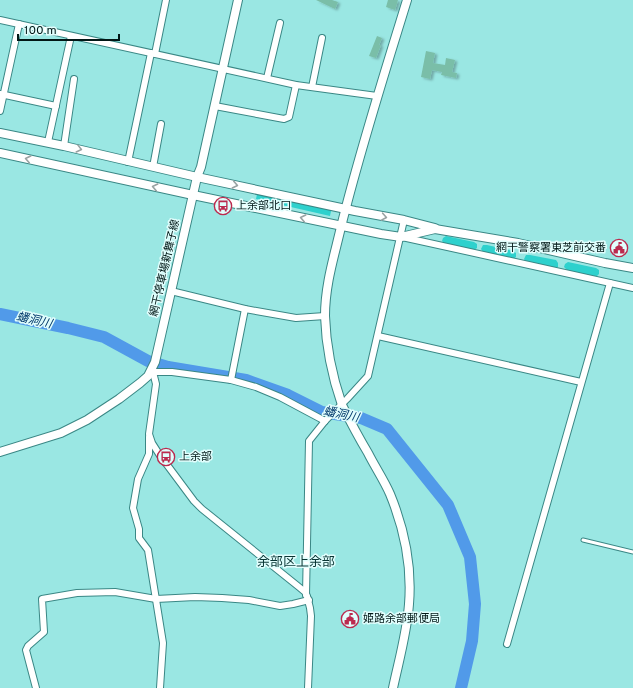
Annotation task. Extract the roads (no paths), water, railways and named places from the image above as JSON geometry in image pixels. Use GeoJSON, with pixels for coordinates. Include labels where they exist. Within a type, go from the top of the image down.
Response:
{"type":"FeatureCollection","features":[{"type":"Feature","properties":{"kind":"street"},"geometry":{"type":"LineString","coordinates":[[128,162],[166,0]]}},
{"type":"Feature","properties":{"kind":"street","name":"網干停車場新舞子線"},"geometry":{"type":"LineString","coordinates":[[153,367],[197,177],[201,167],[238,0]]}},
{"type":"Feature","properties":{"kind":"street"},"geometry":{"type":"LineString","coordinates":[[393,688],[408,614],[410,585],[406,549],[402,531],[389,492],[345,402],[337,390],[330,366],[325,316],[330,270],[377,96],[407,0]]}},
{"type":"Feature","properties":{"kind":"street"},"geometry":{"type":"LineString","coordinates":[[0,20],[296,85],[377,96]]}},
{"type":"Feature","properties":{"kind":"street"},"geometry":{"type":"LineString","coordinates":[[268,78],[280,23]]}},
{"type":"Feature","properties":{"kind":"street"},"geometry":{"type":"LineString","coordinates":[[0,111],[2,94],[19,24]]}},
{"type":"Feature","properties":{"kind":"street"},"geometry":{"type":"LineString","coordinates":[[48,142],[71,36]]}},
{"type":"Feature","properties":{"kind":"street"},"geometry":{"type":"LineString","coordinates":[[312,87],[322,38]]}},
{"type":"Feature","properties":{"kind":"street"},"geometry":{"type":"LineString","coordinates":[[64,146],[74,79]]}},
{"type":"Feature","properties":{"kind":"street"},"geometry":{"type":"LineString","coordinates":[[215,106],[284,119],[289,117],[296,85]]}},
{"type":"Feature","properties":{"kind":"street"},"geometry":{"type":"LineString","coordinates":[[2,94],[56,106]]}},
{"type":"Feature","properties":{"kind":"street"},"geometry":{"type":"LineString","coordinates":[[154,167],[161,124]]}},
{"type":"Feature","properties":{"kind":"street"},"geometry":{"type":"LineString","coordinates":[[0,133],[48,142],[128,162],[404,220],[453,232]]}},
{"type":"Feature","properties":{"kind":"street"},"geometry":{"type":"LineString","coordinates":[[0,153],[193,195],[401,237],[633,288]]}},
{"type":"Feature","properties":{"kind":"street"},"geometry":{"type":"LineString","coordinates":[[308,688],[310,616],[307,597],[310,441],[325,421],[345,402],[368,376],[404,220]]}},
{"type":"Feature","properties":{"kind":"street"},"geometry":{"type":"LineString","coordinates":[[401,237],[435,229],[518,243],[633,268]]}},
{"type":"Feature","properties":{"kind":"street"},"geometry":{"type":"LineString","coordinates":[[507,644],[610,283]]}},
{"type":"Feature","properties":{"kind":"street"},"geometry":{"type":"LineString","coordinates":[[171,291],[296,318],[325,316]]}},
{"type":"Feature","properties":{"kind":"street"},"geometry":{"type":"LineString","coordinates":[[231,380],[245,308]]}},
{"type":"Feature","properties":{"kind":"street"},"geometry":{"type":"LineString","coordinates":[[378,336],[581,382]]}},
{"type":"Feature","properties":{"kind":"street"},"geometry":{"type":"LineString","coordinates":[[153,367],[172,372],[231,380],[256,387],[280,396],[325,421]]}},
{"type":"Feature","properties":{"kind":"street"},"geometry":{"type":"LineString","coordinates":[[153,367],[156,384],[149,434],[149,454],[138,479],[133,508],[139,529],[139,538],[148,550],[163,643],[160,688]]}},
{"type":"Feature","properties":{"kind":"street"},"geometry":{"type":"LineString","coordinates":[[0,452],[61,433],[87,420],[140,383],[148,376],[153,367]]}},
{"type":"Feature","properties":{"kind":"street"},"geometry":{"type":"LineString","coordinates":[[149,434],[152,443],[159,454],[199,507],[299,587],[307,597]]}},
{"type":"Feature","properties":{"kind":"street"},"geometry":{"type":"LineString","coordinates":[[36,688],[26,650],[28,646],[44,632],[42,599],[77,594],[114,592],[156,599],[195,597],[222,598],[249,600],[280,606],[292,604],[307,597]]}},
{"type":"Feature","properties":{"kind":"lane"},"geometry":{"type":"LineString","coordinates":[[583,540],[633,552]]}},
{"type":"Feature","properties":{"kind":"waterway","name":"蟠洞川"},"geometry":{"type":"LineString","coordinates":[[0,314],[104,337],[148,361],[168,367],[246,380],[288,395],[322,412],[361,418],[387,429],[448,505],[470,557],[475,604],[472,641],[461,688]]}},
{"type":"Feature","properties":{"kind":"place","name":"上余部北口"},"geometry":{"type":"Point","coordinates":[223,206]}},
{"type":"Feature","properties":{"kind":"place","name":"網干警察署東芝前交番"},"geometry":{"type":"Point","coordinates":[619,248]}},
{"type":"Feature","properties":{"kind":"place","name":"上余部"},"geometry":{"type":"Point","coordinates":[166,457]}},
{"type":"Feature","properties":{"kind":"place","name":"姫路余部郵便局"},"geometry":{"type":"Point","coordinates":[350,619]}},
{"type":"Feature","properties":{"kind":"district","name":"余部区上余部"},"geometry":{"type":"Point","coordinates":[296,563]}}]}
